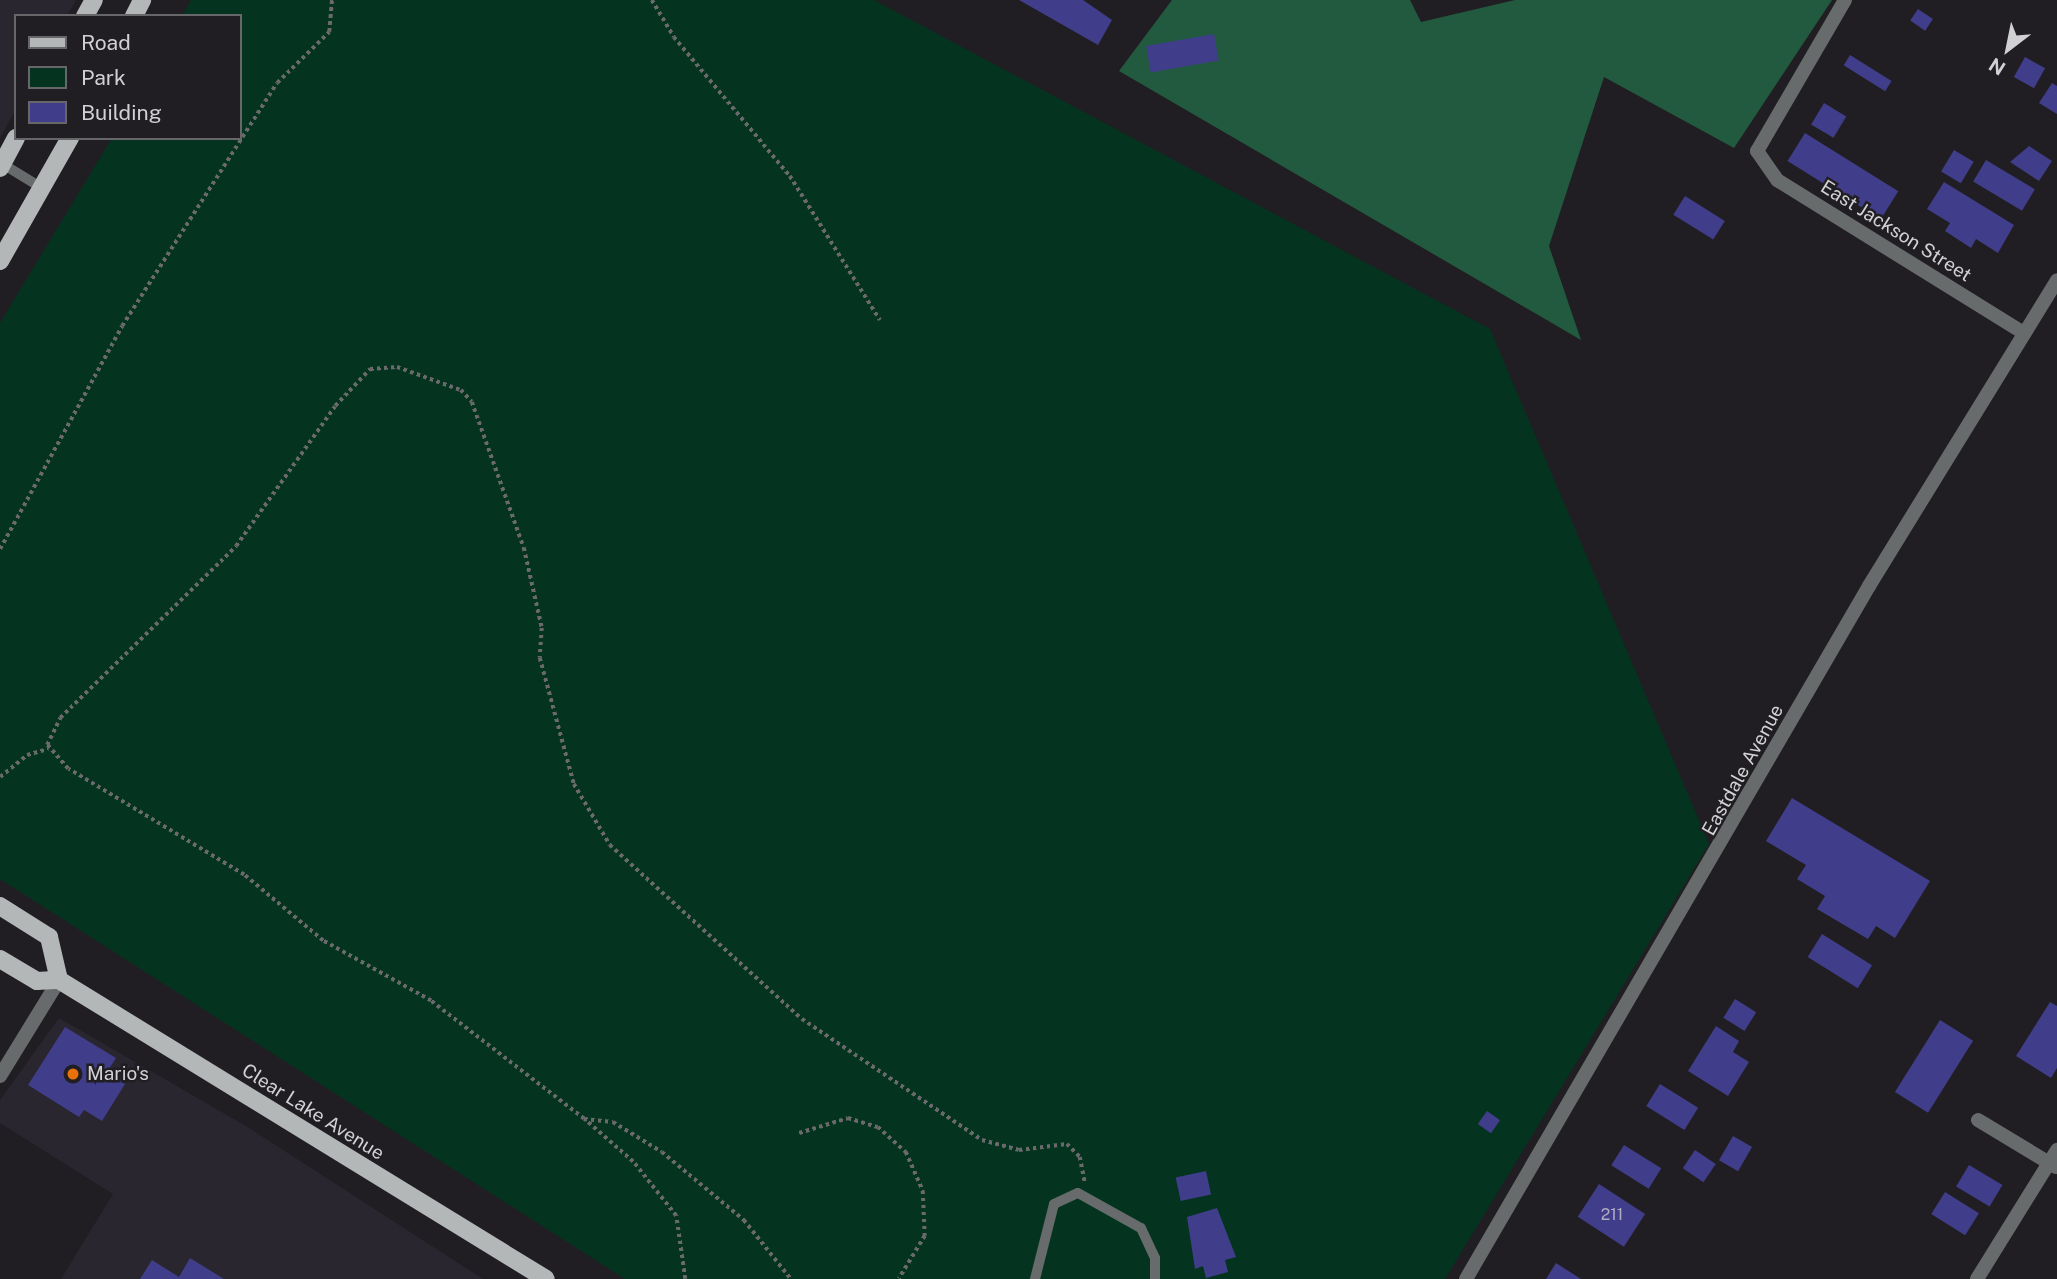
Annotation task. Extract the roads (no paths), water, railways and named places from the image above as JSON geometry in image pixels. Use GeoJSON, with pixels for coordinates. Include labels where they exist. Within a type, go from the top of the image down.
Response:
{"type":"FeatureCollection","features":[{"type":"Feature","properties":{"kind":"main road"},"geometry":{"type":"LineString","coordinates":[[1,165],[15,140]]}},
{"type":"Feature","properties":{"kind":"main road"},"geometry":{"type":"LineString","coordinates":[[0,261],[69,140]]}},
{"type":"Feature","properties":{"kind":"main road"},"geometry":{"type":"LineString","coordinates":[[0,906],[49,937],[59,980]]}},
{"type":"Feature","properties":{"kind":"main road","name":"Clear Lake Avenue"},"geometry":{"type":"LineString","coordinates":[[0,959],[37,981],[59,980],[537,1277]]}},
{"type":"Feature","properties":{"kind":"street","name":"East Jackson Street"},"geometry":{"type":"LineString","coordinates":[[1844,0],[1757,151],[1777,180],[2024,332]]}},
{"type":"Feature","properties":{"kind":"street","name":"Eastdale Avenue"},"geometry":{"type":"LineString","coordinates":[[1466,1279],[2024,332],[2056,285]]}},
{"type":"Feature","properties":{"kind":"street"},"geometry":{"type":"LineString","coordinates":[[0,1076],[59,980]]}},
{"type":"Feature","properties":{"kind":"street"},"geometry":{"type":"LineString","coordinates":[[1978,1120],[2053,1165]]}},
{"type":"Feature","properties":{"kind":"street"},"geometry":{"type":"LineString","coordinates":[[1977,1279],[2053,1165],[2057,1150]]}},
{"type":"Feature","properties":{"kind":"lane"},"geometry":{"type":"LineString","coordinates":[[1,165],[42,188]]}},
{"type":"Feature","properties":{"kind":"lane"},"geometry":{"type":"LineString","coordinates":[[1035,1279],[1054,1204],[1085,1195],[1141,1228],[1155,1258],[1154,1279]]}},
{"type":"Feature","properties":{"kind":"place","name":"Mario's"},"geometry":{"type":"Point","coordinates":[73,1074]}}]}
